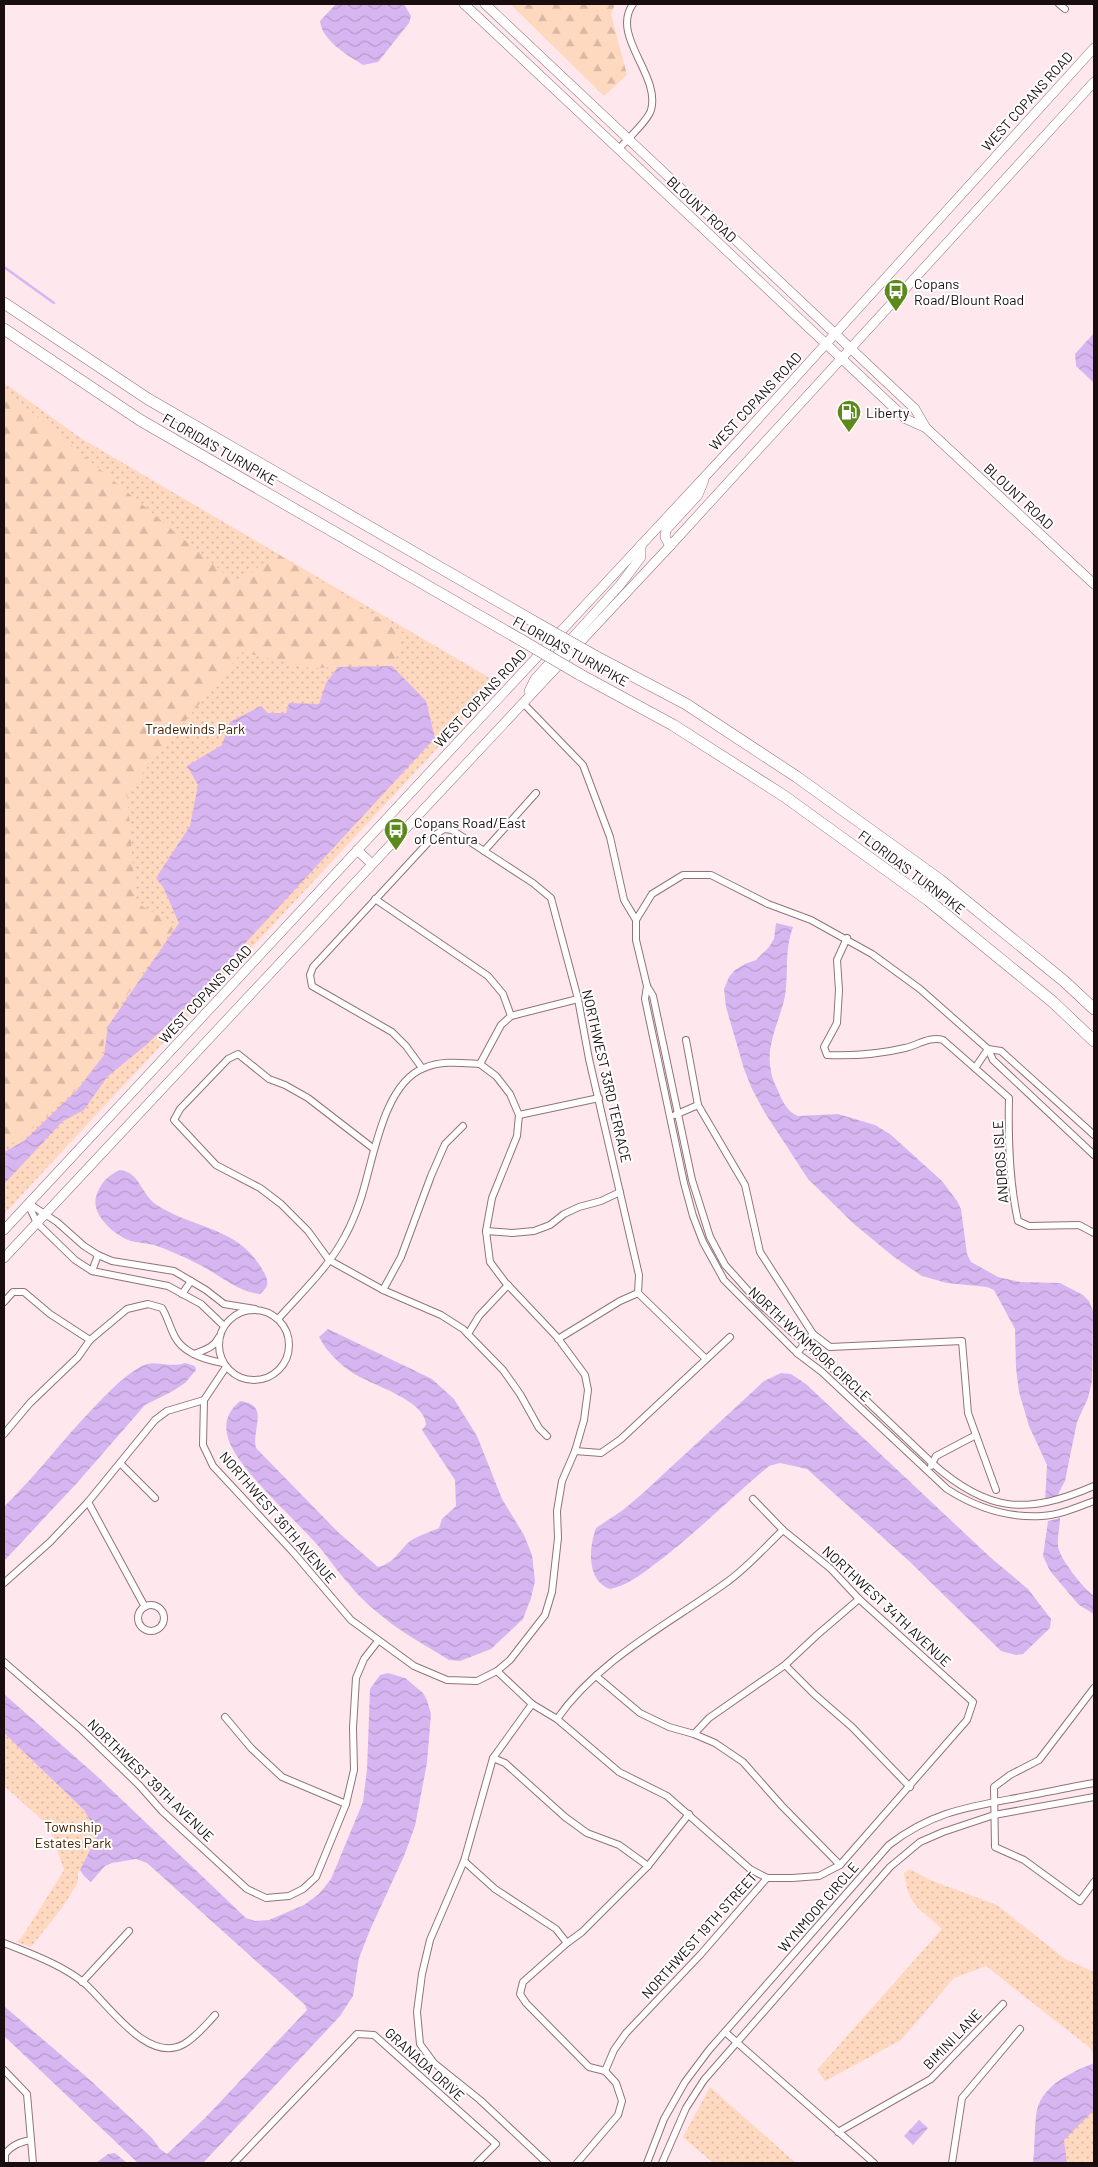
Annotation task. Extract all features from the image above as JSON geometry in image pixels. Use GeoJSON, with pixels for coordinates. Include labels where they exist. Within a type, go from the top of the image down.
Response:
{"type":"FeatureCollection","features":[{"type":"Feature","properties":{"kind":"highway","name":"FLORIDA'S TURNPIKE"},"geometry":{"type":"LineString","coordinates":[[4,303],[148,399],[538,624],[686,704],[798,777],[940,880],[1064,981],[1094,1009]]}},
{"type":"Feature","properties":{"kind":"highway","name":"FLORIDA'S TURNPIKE"},"geometry":{"type":"LineString","coordinates":[[4,329],[140,420],[579,674],[673,724],[784,796],[928,900],[1053,1002],[1094,1041]]}},
{"type":"Feature","properties":{"kind":"main road","name":"BLOUNT ROAD"},"geometry":{"type":"LineString","coordinates":[[464,4],[906,419],[926,428]]}},
{"type":"Feature","properties":{"kind":"main road","name":"BLOUNT ROAD"},"geometry":{"type":"LineString","coordinates":[[485,4],[915,409],[926,428],[1094,584]]}},
{"type":"Feature","properties":{"kind":"main road","name":"WEST COPANS ROAD"},"geometry":{"type":"LineString","coordinates":[[4,1230],[826,344],[1094,48]]}},
{"type":"Feature","properties":{"kind":"main road"},"geometry":{"type":"LineString","coordinates":[[4,1258],[670,546],[1094,82]]}},
{"type":"Feature","properties":{"kind":"main road"},"geometry":{"type":"LineString","coordinates":[[670,546],[665,537],[666,530],[698,495],[707,472]]}},
{"type":"Feature","properties":{"kind":"main road"},"geometry":{"type":"LineString","coordinates":[[523,703],[535,679],[625,578],[641,556],[641,544]]}},
{"type":"Feature","properties":{"kind":"main road"},"geometry":{"type":"LineString","coordinates":[[358,850],[372,864]]}},
{"type":"Feature","properties":{"kind":"street"},"geometry":{"type":"LineString","coordinates":[[619,149],[650,112],[653,93],[626,29],[629,8],[633,4]]}},
{"type":"Feature","properties":{"kind":"street"},"geometry":{"type":"LineString","coordinates":[[1059,4],[1065,9]]}},
{"type":"Feature","properties":{"kind":"street"},"geometry":{"type":"LineString","coordinates":[[523,703],[582,765],[610,837],[624,900],[636,920],[652,894],[683,875],[712,875],[768,904],[811,920],[847,938],[920,989],[988,1049],[993,1060],[1094,1155]]}},
{"type":"Feature","properties":{"kind":"street"},"geometry":{"type":"LineString","coordinates":[[484,851],[536,793]]}},
{"type":"Feature","properties":{"kind":"street","name":"NORTHWEST 33RD TERRACE"},"geometry":{"type":"LineString","coordinates":[[375,899],[435,835],[444,829],[452,830],[533,883],[551,898],[578,999],[639,1276],[638,1293]]}},
{"type":"Feature","properties":{"kind":"street"},"geometry":{"type":"LineString","coordinates":[[422,1068],[406,1046],[392,1032],[312,986],[310,975],[313,967],[375,899],[488,976],[503,994],[511,1016]]}},
{"type":"Feature","properties":{"kind":"street","name":"NORTH WYNMOOR CIRCLE"},"geometry":{"type":"LineString","coordinates":[[636,920],[636,940],[647,986],[645,999],[675,1116],[710,1237],[725,1265],[760,1304],[829,1365],[932,1463],[948,1477],[976,1496],[1011,1506],[1041,1504],[1066,1499],[1094,1486]]}},
{"type":"Feature","properties":{"kind":"street","name":"ANDROS ISLE"},"geometry":{"type":"LineString","coordinates":[[847,938],[837,960],[839,990],[837,1023],[824,1047],[827,1055],[853,1055],[896,1050],[936,1038],[943,1040],[1009,1098],[1009,1145],[1014,1204],[1018,1222],[1029,1226],[1079,1225],[1094,1233]]}},
{"type":"Feature","properties":{"kind":"street"},"geometry":{"type":"LineString","coordinates":[[480,1064],[501,1025],[511,1016],[578,999]]}},
{"type":"Feature","properties":{"kind":"street"},"geometry":{"type":"LineString","coordinates":[[686,1040],[698,1105],[745,1185],[760,1252],[813,1334],[830,1347],[962,1342],[968,1413],[996,1490]]}},
{"type":"Feature","properties":{"kind":"street"},"geometry":{"type":"LineString","coordinates":[[975,1068],[988,1049]]}},
{"type":"Feature","properties":{"kind":"street"},"geometry":{"type":"LineString","coordinates":[[988,1049],[1000,1051],[1094,1135]]}},
{"type":"Feature","properties":{"kind":"street"},"geometry":{"type":"LineString","coordinates":[[374,1149],[308,1098],[269,1078],[238,1054],[228,1058],[180,1108],[174,1120],[216,1165],[260,1188],[281,1204],[308,1231],[329,1260],[384,1290],[441,1315],[468,1334],[503,1370],[520,1394],[539,1428],[547,1436]]}},
{"type":"Feature","properties":{"kind":"street"},"geometry":{"type":"LineString","coordinates":[[278,1318],[329,1260],[345,1237],[360,1201],[382,1123],[406,1082],[422,1068],[444,1063],[480,1064],[496,1076],[510,1094],[519,1115],[517,1136],[492,1198],[486,1231],[490,1262],[508,1285],[558,1339],[584,1375],[588,1390],[584,1420],[575,1451],[562,1481],[557,1511],[558,1538],[552,1592],[545,1615],[523,1646],[497,1671],[532,1704],[557,1719],[619,1772],[667,1796],[750,1869],[767,1878]]}},
{"type":"Feature","properties":{"kind":"street"},"geometry":{"type":"LineString","coordinates":[[519,1115],[599,1098]]}},
{"type":"Feature","properties":{"kind":"street"},"geometry":{"type":"LineString","coordinates":[[675,1116],[698,1105]]}},
{"type":"Feature","properties":{"kind":"street","name":"NORTH WYNMOOR CIRCLE"},"geometry":{"type":"LineString","coordinates":[[675,1116],[684,1183],[693,1216],[704,1242],[724,1280],[797,1353],[822,1372],[947,1489],[968,1503],[1001,1513],[1042,1516],[1068,1511],[1094,1501]]}},
{"type":"Feature","properties":{"kind":"street"},"geometry":{"type":"LineString","coordinates":[[384,1290],[402,1257],[431,1176],[445,1144],[463,1126]]}},
{"type":"Feature","properties":{"kind":"street"},"geometry":{"type":"LineString","coordinates":[[486,1231],[512,1233],[534,1231],[550,1225],[564,1214],[579,1206],[601,1201],[620,1192]]}},
{"type":"Feature","properties":{"kind":"street"},"geometry":{"type":"LineString","coordinates":[[4,1434],[30,1403],[78,1357],[90,1340],[127,1309],[148,1304],[162,1308],[176,1338],[183,1348],[225,1365],[243,1378],[263,1379],[273,1374],[282,1366],[289,1346],[286,1331],[278,1318],[263,1310],[224,1304],[206,1290],[174,1271],[112,1261],[98,1255],[84,1246],[46,1213],[28,1204]]}},
{"type":"Feature","properties":{"kind":"street"},"geometry":{"type":"LineString","coordinates":[[28,1204],[36,1223],[75,1260],[92,1271],[168,1286],[200,1304],[224,1326]]}},
{"type":"Feature","properties":{"kind":"street"},"geometry":{"type":"LineString","coordinates":[[92,1271],[98,1255]]}},
{"type":"Feature","properties":{"kind":"street"},"geometry":{"type":"LineString","coordinates":[[182,1294],[191,1281]]}},
{"type":"Feature","properties":{"kind":"street"},"geometry":{"type":"LineString","coordinates":[[468,1334],[479,1316],[508,1285]]}},
{"type":"Feature","properties":{"kind":"street"},"geometry":{"type":"LineString","coordinates":[[4,1302],[13,1292],[24,1292],[50,1314],[90,1340]]}},
{"type":"Feature","properties":{"kind":"street"},"geometry":{"type":"LineString","coordinates":[[558,1339],[613,1305],[638,1293],[706,1359]]}},
{"type":"Feature","properties":{"kind":"street"},"geometry":{"type":"LineString","coordinates":[[194,1354],[210,1348],[220,1336],[224,1326],[238,1314],[255,1309]]}},
{"type":"Feature","properties":{"kind":"street"},"geometry":{"type":"LineString","coordinates":[[797,1353],[813,1334]]}},
{"type":"Feature","properties":{"kind":"street"},"geometry":{"type":"LineString","coordinates":[[220,1336],[220,1354],[225,1365]]}},
{"type":"Feature","properties":{"kind":"street"},"geometry":{"type":"LineString","coordinates":[[575,1451],[601,1453],[621,1439],[730,1337]]}},
{"type":"Feature","properties":{"kind":"street"},"geometry":{"type":"LineString","coordinates":[[4,1583],[50,1542],[88,1502],[155,1420],[167,1411],[204,1400],[225,1365]]}},
{"type":"Feature","properties":{"kind":"street","name":"NORTHWEST 36TH AVENUE"},"geometry":{"type":"LineString","coordinates":[[204,1400],[203,1445],[213,1466],[293,1552],[351,1620],[414,1666],[447,1680],[477,1681],[497,1671]]}},
{"type":"Feature","properties":{"kind":"street"},"geometry":{"type":"LineString","coordinates":[[928,1471],[936,1456],[976,1436]]}},
{"type":"Feature","properties":{"kind":"street"},"geometry":{"type":"LineString","coordinates":[[120,1463],[155,1498]]}},
{"type":"Feature","properties":{"kind":"street","name":"NORTHWEST 34TH AVENUE"},"geometry":{"type":"LineString","coordinates":[[753,1499],[783,1530],[831,1569],[859,1599],[973,1702]]}},
{"type":"Feature","properties":{"kind":"street"},"geometry":{"type":"LineString","coordinates":[[88,1502],[145,1607]]}},
{"type":"Feature","properties":{"kind":"street"},"geometry":{"type":"LineString","coordinates":[[557,1719],[571,1700],[626,1650],[655,1633],[730,1580],[783,1530]]}},
{"type":"Feature","properties":{"kind":"street"},"geometry":{"type":"LineString","coordinates":[[694,1734],[709,1718],[785,1665],[817,1634],[859,1599]]}},
{"type":"Feature","properties":{"kind":"street"},"geometry":{"type":"LineString","coordinates":[[156,1606],[162,1612],[162,1624],[157,1629],[148,1630],[141,1626],[138,1618],[145,1607],[156,1606]]}},
{"type":"Feature","properties":{"kind":"street"},"geometry":{"type":"LineString","coordinates":[[225,1717],[251,1748],[282,1777],[346,1804],[354,1770],[353,1728],[356,1678],[364,1659],[378,1641]]}},
{"type":"Feature","properties":{"kind":"street","name":"NORTHWEST 39TH AVENUE"},"geometry":{"type":"LineString","coordinates":[[4,1662],[82,1730],[139,1785],[162,1811],[246,1889],[266,1898],[289,1896],[303,1889],[316,1877],[346,1804]]}},
{"type":"Feature","properties":{"kind":"street"},"geometry":{"type":"LineString","coordinates":[[785,1665],[814,1694],[852,1727],[910,1787]]}},
{"type":"Feature","properties":{"kind":"street"},"geometry":{"type":"LineString","coordinates":[[596,1676],[640,1713],[669,1727],[716,1743],[743,1762],[782,1806],[840,1865]]}},
{"type":"Feature","properties":{"kind":"street"},"geometry":{"type":"LineString","coordinates":[[1094,1688],[1039,1760],[1010,1775],[994,1787],[995,1847],[1024,1860],[1080,1901],[1094,1882]]}},
{"type":"Feature","properties":{"kind":"street","name":"NORTHWEST 19TH STREET"},"geometry":{"type":"LineString","coordinates":[[605,2071],[614,2050],[626,2033],[701,1954],[767,1878],[819,1876],[840,1865],[967,1720],[973,1702]]}},
{"type":"Feature","properties":{"kind":"street"},"geometry":{"type":"LineString","coordinates":[[532,1704],[493,1758],[464,1861],[430,1940],[417,2012],[420,2044],[434,2063],[480,2100],[547,2163]]}},
{"type":"Feature","properties":{"kind":"street"},"geometry":{"type":"LineString","coordinates":[[493,1758],[505,1763],[565,1817],[588,1833],[619,1845],[648,1866]]}},
{"type":"Feature","properties":{"kind":"street","name":"WYNMOOR CIRCLE"},"geometry":{"type":"LineString","coordinates":[[647,2163],[664,2119],[685,2082],[725,2032],[889,1845],[905,1832],[928,1820],[959,1808],[1094,1783]]}},
{"type":"Feature","properties":{"kind":"street","name":"WYNMOOR CIRCLE"},"geometry":{"type":"LineString","coordinates":[[662,2163],[686,2108],[704,2080],[890,1867],[920,1842],[943,1832],[994,1815],[1094,1797]]}},
{"type":"Feature","properties":{"kind":"street"},"geometry":{"type":"LineString","coordinates":[[577,2163],[618,2115],[622,2100],[616,2083],[605,2071],[589,2067],[526,2003],[520,1994],[523,1982],[582,1932],[648,1866],[689,1814]]}},
{"type":"Feature","properties":{"kind":"street"},"geometry":{"type":"LineString","coordinates":[[464,1861],[495,1889],[556,1929],[567,1943]]}},
{"type":"Feature","properties":{"kind":"street"},"geometry":{"type":"LineString","coordinates":[[82,1982],[129,1931]]}},
{"type":"Feature","properties":{"kind":"street"},"geometry":{"type":"LineString","coordinates":[[4,1943],[56,1965],[82,1982],[136,2034],[157,2048],[170,2049],[183,2045],[194,2037],[215,2015]]}},
{"type":"Feature","properties":{"kind":"street","name":"BIMINI LANE"},"geometry":{"type":"LineString","coordinates":[[838,2132],[931,2079],[1003,2004]]}},
{"type":"Feature","properties":{"kind":"street"},"geometry":{"type":"LineString","coordinates":[[952,2163],[962,2098],[1020,2030]]}},
{"type":"Feature","properties":{"kind":"street"},"geometry":{"type":"LineString","coordinates":[[725,2032],[874,2163]]}},
{"type":"Feature","properties":{"kind":"street","name":"GRANADA DRIVE"},"geometry":{"type":"LineString","coordinates":[[234,2163],[357,2034],[374,2035],[496,2144],[477,2163]]}},
{"type":"Feature","properties":{"kind":"street"},"geometry":{"type":"LineString","coordinates":[[4,2070],[27,2094],[32,2163]]}},
{"type":"Feature","properties":{"kind":"street"},"geometry":{"type":"LineString","coordinates":[[5,2163],[5,2154],[8,2150],[17,2143],[31,2140]]}},
{"type":"Feature","properties":{"kind":"green space"},"geometry":{"type":"Polygon","coordinates":[[[510,4],[615,4],[611,14],[627,75],[604,96],[510,4]]]}},
{"type":"Feature","properties":{"kind":"green space","name":"Tradewinds Park"},"geometry":{"type":"Polygon","coordinates":[[[4,383],[82,439],[495,681],[445,740],[4,1214],[4,383]]]}},
{"type":"Feature","properties":{"kind":"green space"},"geometry":{"type":"Polygon","coordinates":[[[4,389],[237,584],[276,553],[404,634],[392,666],[310,668],[242,652],[127,792],[136,903],[176,925],[106,1025],[102,1055],[77,1089],[21,1139],[4,1146],[4,389]]]}},
{"type":"Feature","properties":{"kind":"green space","name":"Township Estates Park"},"geometry":{"type":"Polygon","coordinates":[[[4,1733],[84,1810],[98,1834],[78,1874],[78,1882],[62,1908],[31,1947],[16,1942],[22,1937],[64,1870],[49,1826],[4,1786],[4,1733]]]}},
{"type":"Feature","properties":{"kind":"green space"},"geometry":{"type":"Polygon","coordinates":[[[910,1869],[930,1880],[997,1905],[1065,1959],[1092,1971],[1094,1970],[1094,2054],[1090,2048],[986,1966],[954,1978],[901,2040],[825,2081],[817,2070],[942,1929],[921,1911],[912,1900],[904,1873],[910,1869]]]}},
{"type":"Feature","properties":{"kind":"green space"},"geometry":{"type":"Polygon","coordinates":[[[1094,2075],[1094,2163],[1048,2163],[1094,2075]]]}},
{"type":"Feature","properties":{"kind":"green space"},"geometry":{"type":"Polygon","coordinates":[[[710,2087],[796,2163],[713,2163],[683,2137],[710,2087]]]}},
{"type":"Feature","properties":{"kind":"water"},"geometry":{"type":"Polygon","coordinates":[[[336,4],[404,4],[411,16],[409,23],[378,62],[363,65],[343,52],[325,35],[320,21],[336,4]]]}},
{"type":"Feature","properties":{"kind":"water"},"geometry":{"type":"Polygon","coordinates":[[[1094,333],[1094,383],[1076,366],[1075,354],[1094,333]]]}},
{"type":"Feature","properties":{"kind":"water"},"geometry":{"type":"Polygon","coordinates":[[[392,666],[426,701],[435,738],[188,1005],[145,1046],[107,1077],[84,1110],[63,1121],[4,1184],[4,1152],[24,1141],[78,1089],[104,1055],[108,1026],[179,923],[163,887],[156,878],[190,826],[198,785],[187,766],[222,745],[230,722],[261,706],[268,713],[286,713],[289,703],[319,704],[326,683],[338,667],[392,666]]]}},
{"type":"Feature","properties":{"kind":"water"},"geometry":{"type":"Polygon","coordinates":[[[776,923],[793,927],[788,953],[785,996],[770,1052],[772,1077],[786,1107],[798,1116],[838,1114],[875,1125],[890,1134],[942,1181],[957,1201],[961,1209],[967,1254],[971,1262],[998,1277],[1020,1282],[1060,1283],[1083,1295],[1089,1301],[1093,1311],[1092,1381],[1088,1398],[1077,1422],[1065,1481],[1056,1498],[1045,1501],[1047,1465],[1029,1426],[1019,1392],[1015,1329],[994,1290],[987,1287],[947,1283],[922,1276],[894,1257],[854,1224],[808,1179],[765,1113],[752,1089],[744,1069],[726,1007],[724,989],[729,977],[735,970],[756,960],[769,947],[774,939],[776,923]]]}},
{"type":"Feature","properties":{"kind":"water"},"geometry":{"type":"Polygon","coordinates":[[[120,1170],[132,1175],[147,1196],[157,1205],[171,1213],[227,1236],[240,1244],[252,1255],[264,1273],[267,1280],[266,1288],[260,1294],[242,1289],[201,1265],[166,1249],[131,1241],[118,1235],[101,1218],[95,1204],[96,1197],[105,1180],[120,1170]]]}},
{"type":"Feature","properties":{"kind":"water"},"geometry":{"type":"Polygon","coordinates":[[[328,1329],[432,1379],[454,1399],[477,1436],[502,1499],[524,1535],[532,1555],[535,1581],[523,1619],[491,1649],[460,1661],[449,1660],[410,1637],[388,1621],[358,1594],[313,1540],[266,1492],[243,1465],[229,1441],[226,1424],[229,1414],[240,1401],[249,1403],[255,1407],[258,1419],[256,1448],[338,1532],[378,1567],[392,1560],[412,1540],[439,1528],[442,1519],[456,1506],[455,1480],[422,1430],[426,1425],[424,1416],[408,1401],[361,1378],[338,1362],[319,1337],[328,1329]]]}},
{"type":"Feature","properties":{"kind":"water"},"geometry":{"type":"Polygon","coordinates":[[[151,1363],[174,1365],[185,1363],[195,1366],[196,1370],[185,1383],[145,1405],[77,1483],[4,1561],[4,1507],[78,1425],[108,1393],[136,1370],[151,1363]]]}},
{"type":"Feature","properties":{"kind":"water"},"geometry":{"type":"Polygon","coordinates":[[[781,1373],[791,1374],[806,1384],[991,1558],[1028,1589],[1051,1619],[1050,1628],[1023,1654],[1016,1655],[1001,1651],[909,1561],[807,1469],[780,1463],[769,1466],[677,1547],[638,1576],[610,1589],[602,1585],[593,1571],[591,1562],[592,1544],[596,1528],[623,1510],[643,1493],[764,1381],[781,1373]]]}},
{"type":"Feature","properties":{"kind":"water"},"geometry":{"type":"Polygon","coordinates":[[[1060,1518],[1059,1551],[1073,1573],[1094,1596],[1094,1614],[1079,1605],[1050,1571],[1043,1556],[1048,1521],[1060,1518]]]}},
{"type":"Feature","properties":{"kind":"water"},"geometry":{"type":"Polygon","coordinates":[[[388,1673],[405,1678],[423,1693],[427,1700],[431,1714],[427,1763],[415,1826],[404,1856],[359,1958],[353,1996],[340,2016],[203,2163],[138,2163],[4,2036],[4,2006],[89,2079],[167,2154],[205,2118],[307,2010],[305,2005],[147,1863],[136,1859],[112,1863],[105,1866],[91,1882],[84,1876],[80,1870],[98,1834],[84,1810],[4,1733],[4,1694],[98,1777],[246,1918],[255,1921],[269,1920],[304,1905],[319,1894],[331,1879],[363,1802],[367,1769],[370,1689],[380,1675],[388,1673]]]}},
{"type":"Feature","properties":{"kind":"water"},"geometry":{"type":"Polygon","coordinates":[[[1094,2063],[1094,2110],[1064,2140],[1067,2163],[1033,2163],[1036,2116],[1043,2096],[1066,2076],[1094,2063]]]}},
{"type":"Feature","properties":{"kind":"water"},"geometry":{"type":"Polygon","coordinates":[[[919,2120],[928,2128],[913,2145],[904,2136],[919,2120]]]}},
{"type":"Feature","properties":{"kind":"water"},"geometry":{"type":"Polygon","coordinates":[[[115,2153],[127,2163],[96,2163],[108,2154],[115,2153]]]}},
{"type":"Feature","properties":{"kind":"waterway"},"geometry":{"type":"LineString","coordinates":[[4,267],[54,303]]}},
{"type":"Feature","properties":{"kind":"place","name":"Copans Road/Blount Road"},"geometry":{"type":"Point","coordinates":[896,312]}},
{"type":"Feature","properties":{"kind":"place","name":"Liberty"},"geometry":{"type":"Point","coordinates":[849,433]}},
{"type":"Feature","properties":{"kind":"place","name":"Copans Road/East of Centura"},"geometry":{"type":"Point","coordinates":[396,851]}}]}
